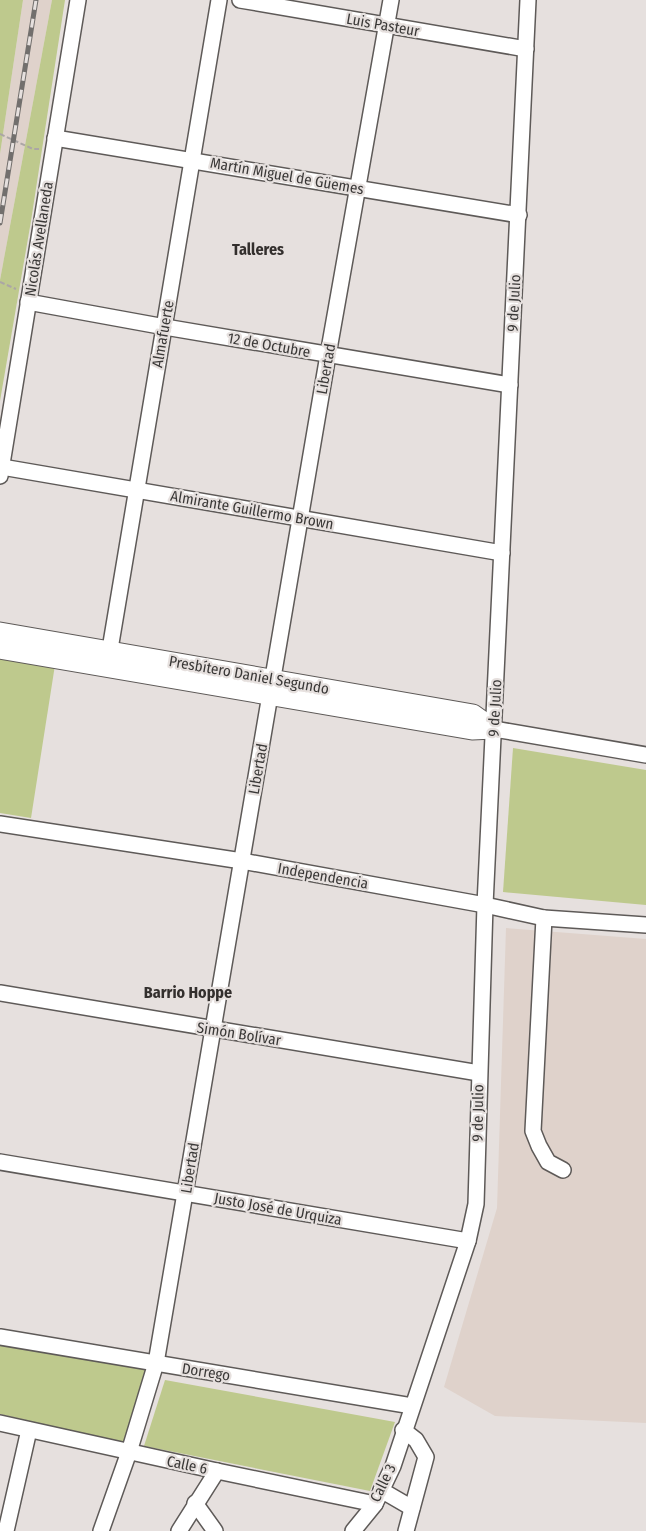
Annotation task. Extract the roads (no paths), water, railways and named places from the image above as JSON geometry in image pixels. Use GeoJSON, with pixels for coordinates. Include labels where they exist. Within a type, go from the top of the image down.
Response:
{"type":"FeatureCollection","features":[{"type":"Feature","properties":{"kind":"main road","name":"Presbítero Daniel Segundo"},"geometry":{"type":"LineString","coordinates":[[0,632],[108,659],[271,688],[472,730],[494,729]]}},
{"type":"Feature","properties":{"kind":"main road","name":"Presbítero Daniel Segundo"},"geometry":{"type":"LineString","coordinates":[[0,649],[108,659]]}},
{"type":"Feature","properties":{"kind":"street","name":"Nicolás Avellaneda"},"geometry":{"type":"LineString","coordinates":[[1,472],[78,0]]}},
{"type":"Feature","properties":{"kind":"street","name":"Almafuerte"},"geometry":{"type":"LineString","coordinates":[[108,659],[219,0]]}},
{"type":"Feature","properties":{"kind":"street","name":"Luis Pasteur"},"geometry":{"type":"LineString","coordinates":[[240,0],[526,49]]}},
{"type":"Feature","properties":{"kind":"street","name":"Libertad"},"geometry":{"type":"LineString","coordinates":[[101,1531],[129,1452],[156,1363],[328,355],[391,0]]}},
{"type":"Feature","properties":{"kind":"street","name":"9 de Julio"},"geometry":{"type":"LineString","coordinates":[[412,1406],[468,1241],[476,1204],[485,905],[528,0]]}},
{"type":"Feature","properties":{"kind":"street","name":"Martín Miguel de Güemes"},"geometry":{"type":"LineString","coordinates":[[54,143],[191,160],[519,216]]}},
{"type":"Feature","properties":{"kind":"street","name":"12 de Octubre"},"geometry":{"type":"LineString","coordinates":[[29,298],[165,327],[510,385]]}},
{"type":"Feature","properties":{"kind":"street","name":"Almirante Guillermo Brown"},"geometry":{"type":"LineString","coordinates":[[1,472],[135,490],[502,553]]}},
{"type":"Feature","properties":{"kind":"street","name":"Presbítero Daniel Segundo"},"geometry":{"type":"LineString","coordinates":[[494,729],[646,755]]}},
{"type":"Feature","properties":{"kind":"street","name":"Independencia"},"geometry":{"type":"LineString","coordinates":[[0,824],[242,861],[485,905],[544,918],[646,925]]}},
{"type":"Feature","properties":{"kind":"street"},"geometry":{"type":"LineString","coordinates":[[544,918],[533,1131],[538,1146],[548,1162],[564,1170]]}},
{"type":"Feature","properties":{"kind":"street","name":"Simón Bolívar"},"geometry":{"type":"LineString","coordinates":[[0,993],[212,1030],[479,1073]]}},
{"type":"Feature","properties":{"kind":"street","name":"Justo José de Urquiza"},"geometry":{"type":"LineString","coordinates":[[0,1162],[468,1241]]}},
{"type":"Feature","properties":{"kind":"street","name":"Dorrego"},"geometry":{"type":"LineString","coordinates":[[0,1336],[412,1406]]}},
{"type":"Feature","properties":{"kind":"street","name":"Calle 3"},"geometry":{"type":"LineString","coordinates":[[353,1531],[378,1497],[392,1466],[412,1406]]}},
{"type":"Feature","properties":{"kind":"street","name":"Calle 6"},"geometry":{"type":"LineString","coordinates":[[0,1423],[217,1471],[378,1497],[412,1508]]}},
{"type":"Feature","properties":{"kind":"street"},"geometry":{"type":"LineString","coordinates":[[6,1531],[29,1430]]}},
{"type":"Feature","properties":{"kind":"street"},"geometry":{"type":"LineString","coordinates":[[404,1430],[416,1440],[426,1457],[406,1531]]}},
{"type":"Feature","properties":{"kind":"street"},"geometry":{"type":"LineString","coordinates":[[179,1531],[217,1471]]}},
{"type":"Feature","properties":{"kind":"street"},"geometry":{"type":"LineString","coordinates":[[195,1503],[215,1531]]}},
{"type":"Feature","properties":{"kind":"railway"},"geometry":{"type":"LineString","coordinates":[[0,223],[36,0]]}},
{"type":"Feature","properties":{"kind":"district","name":"Talleres"},"geometry":{"type":"Point","coordinates":[258,249]}},
{"type":"Feature","properties":{"kind":"district","name":"Barrio Hoppe"},"geometry":{"type":"Point","coordinates":[188,992]}}]}
